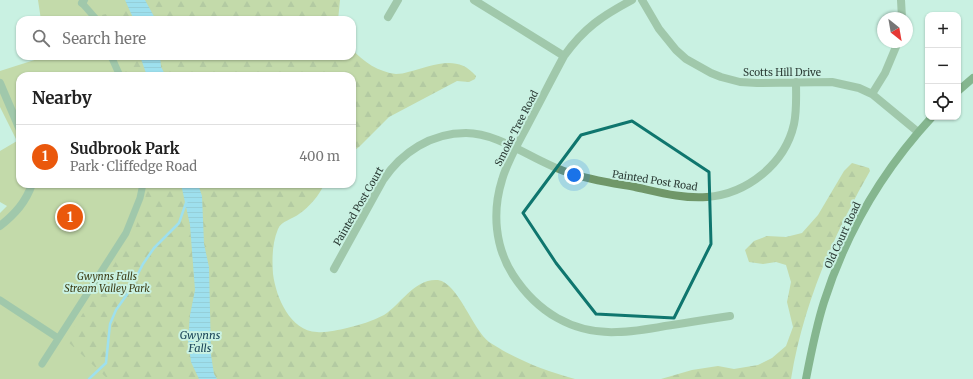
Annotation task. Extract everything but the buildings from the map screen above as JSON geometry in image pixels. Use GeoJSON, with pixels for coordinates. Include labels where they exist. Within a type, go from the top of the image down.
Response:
{"type":"FeatureCollection","features":[{"type":"Feature","properties":{"kind":"main road"},"geometry":{"type":"LineString","coordinates":[[961,88],[973,78]]}},
{"type":"Feature","properties":{"kind":"main road","name":"Old Court Road"},"geometry":{"type":"LineString","coordinates":[[806,379],[824,302],[836,269],[855,226],[874,191],[895,161],[929,120]]}},
{"type":"Feature","properties":{"kind":"street"},"geometry":{"type":"LineString","coordinates":[[388,17],[398,0]]}},
{"type":"Feature","properties":{"kind":"street"},"geometry":{"type":"LineString","coordinates":[[474,0],[564,56]]}},
{"type":"Feature","properties":{"kind":"street","name":"Smoke Tree Road"},"geometry":{"type":"LineString","coordinates":[[632,0],[599,19],[585,30],[564,56],[515,149],[502,178],[498,192],[496,216],[503,256],[517,281],[531,299],[558,319],[575,326],[595,331],[635,331],[730,316]]}},
{"type":"Feature","properties":{"kind":"street","name":"Scotts Hill Drive"},"geometry":{"type":"LineString","coordinates":[[642,0],[667,40],[686,59],[699,67],[721,77],[740,82],[832,82],[858,88],[872,94],[918,132]]}},
{"type":"Feature","properties":{"kind":"street"},"geometry":{"type":"LineString","coordinates":[[901,0],[902,12]]}},
{"type":"Feature","properties":{"kind":"street"},"geometry":{"type":"LineString","coordinates":[[83,2],[94,16]]}},
{"type":"Feature","properties":{"kind":"street"},"geometry":{"type":"LineString","coordinates":[[872,94],[884,73],[895,48]]}},
{"type":"Feature","properties":{"kind":"street"},"geometry":{"type":"LineString","coordinates":[[113,60],[118,72]]}},
{"type":"Feature","properties":{"kind":"street","name":"Painted Post Road"},"geometry":{"type":"LineString","coordinates":[[515,149],[544,164],[587,178],[683,196],[708,197],[721,195],[735,190],[757,178],[768,170],[777,159],[790,137],[793,126],[796,113],[796,82]]}},
{"type":"Feature","properties":{"kind":"street"},"geometry":{"type":"LineString","coordinates":[[0,83],[16,121]]}},
{"type":"Feature","properties":{"kind":"street","name":"Painted Post Court"},"geometry":{"type":"LineString","coordinates":[[334,269],[383,180],[399,160],[410,151],[437,137],[467,133],[479,134],[493,138],[515,149]]}},
{"type":"Feature","properties":{"kind":"street"},"geometry":{"type":"LineString","coordinates":[[0,226],[18,210],[24,202],[30,188]]}},
{"type":"Feature","properties":{"kind":"street"},"geometry":{"type":"LineString","coordinates":[[42,364],[126,233],[140,198],[142,188]]}},
{"type":"Feature","properties":{"kind":"street"},"geometry":{"type":"LineString","coordinates":[[0,300],[58,338]]}},
{"type":"Feature","properties":{"kind":"highlighted area"},"geometry":{"type":"Polygon","coordinates":[[[632,121],[709,172],[711,244],[674,318],[596,314],[556,263],[523,213],[581,135],[632,121]]]}},
{"type":"Feature","properties":{"kind":"green space"},"geometry":{"type":"Polygon","coordinates":[[[38,0],[335,0],[330,16],[40,16],[38,0]]]}},
{"type":"Feature","properties":{"kind":"green space"},"geometry":{"type":"Polygon","coordinates":[[[145,0],[340,0],[338,16],[154,16],[145,0]]]}},
{"type":"Feature","properties":{"kind":"green space"},"geometry":{"type":"Polygon","coordinates":[[[127,5],[132,16],[102,15],[120,10],[127,5]]]}},
{"type":"Feature","properties":{"kind":"green space"},"geometry":{"type":"Polygon","coordinates":[[[356,53],[372,66],[390,73],[401,74],[444,63],[452,63],[469,69],[476,76],[475,79],[469,82],[457,81],[389,117],[356,149],[356,72],[164,72],[161,67],[160,60],[356,60],[356,53]]]}},
{"type":"Feature","properties":{"kind":"green space","name":"Gwynns Falls Stream Valley Park"},"geometry":{"type":"Polygon","coordinates":[[[34,60],[316,60],[312,72],[16,72],[16,139],[0,107],[0,71],[34,60]]]}},
{"type":"Feature","properties":{"kind":"green space"},"geometry":{"type":"Polygon","coordinates":[[[119,60],[141,60],[146,72],[124,72],[119,60]]]}},
{"type":"Feature","properties":{"kind":"green space","name":"Gwynns Falls Stream Valley Park"},"geometry":{"type":"Polygon","coordinates":[[[16,142],[16,188],[252,188],[247,329],[548,379],[0,379],[0,213],[7,206],[0,202],[0,151],[16,142]]]}},
{"type":"Feature","properties":{"kind":"green space"},"geometry":{"type":"Polygon","coordinates":[[[852,163],[869,168],[870,171],[856,196],[821,272],[803,324],[791,379],[661,379],[692,370],[718,366],[734,369],[758,365],[772,358],[786,346],[793,327],[787,302],[791,282],[786,265],[776,262],[763,264],[749,262],[745,250],[754,241],[767,236],[786,237],[802,233],[818,215],[844,171],[852,163]]]}},
{"type":"Feature","properties":{"kind":"green space"},"geometry":{"type":"Polygon","coordinates":[[[147,188],[182,188],[190,225],[195,290],[190,315],[199,379],[108,379],[66,340],[131,238],[137,225],[147,188]]]}},
{"type":"Feature","properties":{"kind":"green space"},"geometry":{"type":"Polygon","coordinates":[[[199,188],[322,188],[307,208],[280,226],[276,234],[274,246],[273,274],[277,293],[292,319],[299,326],[307,330],[328,332],[352,327],[370,321],[384,315],[415,287],[430,280],[438,280],[445,283],[452,289],[477,328],[489,342],[528,363],[575,379],[217,379],[214,374],[211,355],[209,267],[204,244],[202,196],[199,188]]]}},
{"type":"Feature","properties":{"kind":"water"},"geometry":{"type":"Polygon","coordinates":[[[125,0],[145,0],[154,16],[132,16],[125,0]]]}},
{"type":"Feature","properties":{"kind":"water"},"geometry":{"type":"Polygon","coordinates":[[[141,60],[160,60],[161,67],[164,72],[146,72],[141,60]]]}},
{"type":"Feature","properties":{"kind":"water","name":"Gwynns Falls"},"geometry":{"type":"Polygon","coordinates":[[[182,188],[199,188],[202,196],[204,244],[209,267],[211,355],[214,374],[217,379],[199,379],[191,362],[188,340],[190,315],[195,290],[190,225],[182,188]]]}},
{"type":"Feature","properties":{"kind":"waterway"},"geometry":{"type":"LineString","coordinates":[[89,379],[106,363],[110,324],[116,310],[128,293],[143,264],[154,248],[179,223],[187,200]]}},
{"type":"Feature","properties":{"kind":"place","name":"Sudbrook Park"},"geometry":{"type":"Point","coordinates":[70,217]}}]}
